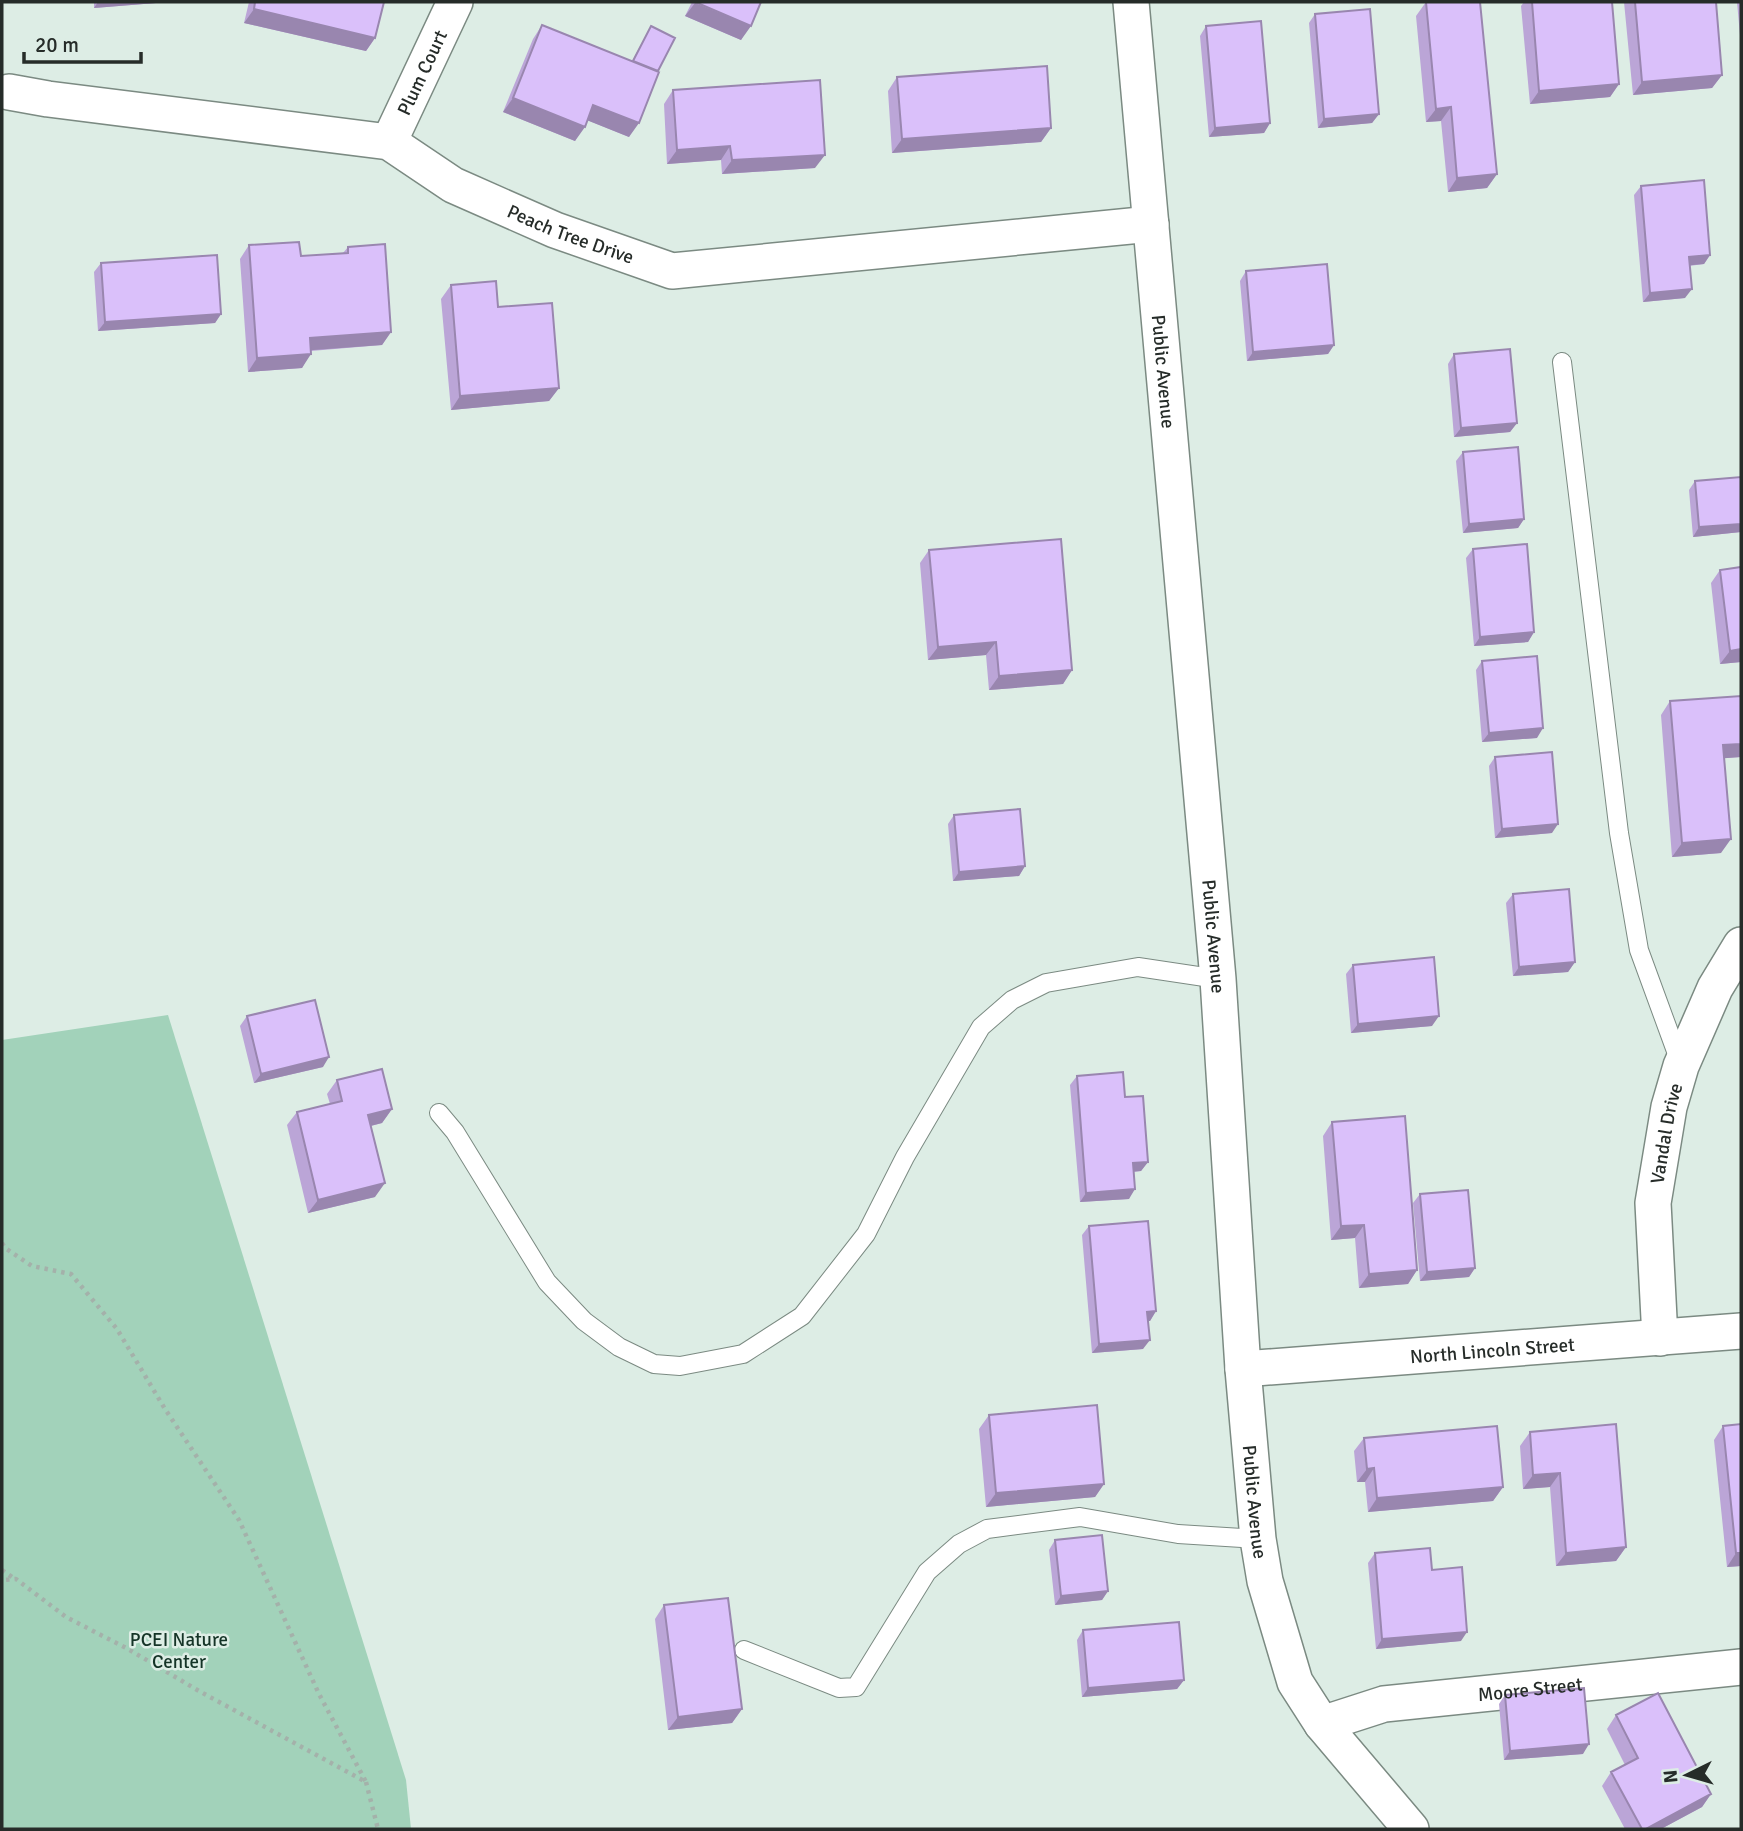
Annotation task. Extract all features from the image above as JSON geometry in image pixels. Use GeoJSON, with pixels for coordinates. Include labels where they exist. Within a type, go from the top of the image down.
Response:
{"type":"FeatureCollection","features":[{"type":"Feature","properties":{"kind":"street","name":"Plum Court"},"geometry":{"type":"LineString","coordinates":[[388,142],[455,2]]}},
{"type":"Feature","properties":{"kind":"street","name":"Public Avenue"},"geometry":{"type":"LineString","coordinates":[[1131,2],[1218,979],[1243,1369],[1258,1539],[1265,1581],[1295,1682],[1322,1724],[1410,1829]]}},
{"type":"Feature","properties":{"kind":"street","name":"Peach Tree Drive"},"geometry":{"type":"LineString","coordinates":[[9,92],[388,142],[453,185],[555,230],[672,271],[1151,223]]}},
{"type":"Feature","properties":{"kind":"street","name":"Vandal Drive"},"geometry":{"type":"LineString","coordinates":[[1660,1338],[1653,1203],[1669,1107],[1681,1066],[1714,988],[1741,945]]}},
{"type":"Feature","properties":{"kind":"street","name":"North Lincoln Street"},"geometry":{"type":"LineString","coordinates":[[1243,1369],[1741,1331]]}},
{"type":"Feature","properties":{"kind":"street","name":"Moore Street"},"geometry":{"type":"LineString","coordinates":[[1322,1724],[1384,1704],[1741,1667]]}},
{"type":"Feature","properties":{"kind":"lane"},"geometry":{"type":"LineString","coordinates":[[1562,362],[1619,834],[1639,950],[1681,1066]]}},
{"type":"Feature","properties":{"kind":"lane"},"geometry":{"type":"LineString","coordinates":[[439,1113],[455,1132],[547,1282],[584,1321],[619,1347],[654,1364],[680,1366],[744,1354],[802,1316],[866,1234],[905,1157],[981,1027],[1012,1000],[1046,983],[1138,967],[1218,979]]}},
{"type":"Feature","properties":{"kind":"lane"},"geometry":{"type":"LineString","coordinates":[[744,1650],[839,1688],[856,1687],[927,1572],[959,1544],[987,1529],[1080,1517],[1178,1534],[1258,1539]]}},
{"type":"Feature","properties":{"kind":"path"},"geometry":{"type":"LineString","coordinates":[[2,1243],[5,1248],[33,1266],[71,1274],[117,1329],[165,1409],[239,1520],[319,1694],[366,1782],[378,1829]]}},
{"type":"Feature","properties":{"kind":"path"},"geometry":{"type":"LineString","coordinates":[[2,1570],[66,1618],[128,1648],[199,1691],[366,1782]]}},
{"type":"Feature","properties":{"kind":"path"},"geometry":{"type":"LineString","coordinates":[[2,1580],[16,1579]]}},
{"type":"Feature","properties":{"kind":"green space","name":"PCEI Nature Center"},"geometry":{"type":"Polygon","coordinates":[[[168,1015],[406,1780],[411,1829],[2,1829],[2,1040],[168,1015]]]}},
{"type":"Feature","properties":{"kind":"building"},"geometry":{"type":"Polygon","coordinates":[[[255,2],[384,2],[375,38],[254,9],[255,2]]]}},
{"type":"Feature","properties":{"kind":"building"},"geometry":{"type":"Polygon","coordinates":[[[695,2],[761,2],[751,26],[695,2]]]}},
{"type":"Feature","properties":{"kind":"building"},"geometry":{"type":"Polygon","coordinates":[[[1426,2],[1480,2],[1497,174],[1457,178],[1451,107],[1436,109],[1426,2]]]}},
{"type":"Feature","properties":{"kind":"building"},"geometry":{"type":"Polygon","coordinates":[[[1532,2],[1612,2],[1619,84],[1539,91],[1532,2]]]}},
{"type":"Feature","properties":{"kind":"building"},"geometry":{"type":"Polygon","coordinates":[[[1635,2],[1716,2],[1722,75],[1642,82],[1635,2]]]}},
{"type":"Feature","properties":{"kind":"building"},"geometry":{"type":"Polygon","coordinates":[[[1370,9],[1379,114],[1324,119],[1315,14],[1370,9]]]}},
{"type":"Feature","properties":{"kind":"building"},"geometry":{"type":"Polygon","coordinates":[[[1261,21],[1270,123],[1215,128],[1206,26],[1261,21]]]}},
{"type":"Feature","properties":{"kind":"building"},"geometry":{"type":"Polygon","coordinates":[[[542,25],[659,72],[639,123],[593,105],[585,127],[513,98],[542,25]]]}},
{"type":"Feature","properties":{"kind":"building"},"geometry":{"type":"Polygon","coordinates":[[[651,26],[675,38],[658,71],[633,61],[651,26]]]}},
{"type":"Feature","properties":{"kind":"building"},"geometry":{"type":"Polygon","coordinates":[[[1047,66],[1051,128],[902,139],[897,77],[1047,66]]]}},
{"type":"Feature","properties":{"kind":"building"},"geometry":{"type":"Polygon","coordinates":[[[820,80],[825,155],[732,160],[730,146],[677,150],[673,90],[820,80]]]}},
{"type":"Feature","properties":{"kind":"building"},"geometry":{"type":"Polygon","coordinates":[[[1704,180],[1710,255],[1689,257],[1692,289],[1650,293],[1641,186],[1704,180]]]}},
{"type":"Feature","properties":{"kind":"building"},"geometry":{"type":"Polygon","coordinates":[[[299,242],[301,256],[348,253],[348,247],[385,244],[391,332],[310,338],[311,354],[257,358],[249,245],[299,242]]]}},
{"type":"Feature","properties":{"kind":"building"},"geometry":{"type":"Polygon","coordinates":[[[217,255],[221,314],[105,322],[101,263],[217,255]]]}},
{"type":"Feature","properties":{"kind":"building"},"geometry":{"type":"Polygon","coordinates":[[[1327,264],[1334,345],[1253,352],[1246,271],[1327,264]]]}},
{"type":"Feature","properties":{"kind":"building"},"geometry":{"type":"Polygon","coordinates":[[[496,281],[498,307],[552,303],[559,388],[460,396],[451,285],[496,281]]]}},
{"type":"Feature","properties":{"kind":"building"},"geometry":{"type":"Polygon","coordinates":[[[1510,349],[1517,423],[1461,428],[1454,354],[1510,349]]]}},
{"type":"Feature","properties":{"kind":"building"},"geometry":{"type":"Polygon","coordinates":[[[1518,447],[1524,519],[1469,524],[1463,452],[1518,447]]]}},
{"type":"Feature","properties":{"kind":"building"},"geometry":{"type":"Polygon","coordinates":[[[1741,477],[1741,524],[1699,527],[1695,481],[1741,477]]]}},
{"type":"Feature","properties":{"kind":"building"},"geometry":{"type":"Polygon","coordinates":[[[1061,539],[1072,670],[999,676],[996,642],[938,647],[929,550],[1061,539]]]}},
{"type":"Feature","properties":{"kind":"building"},"geometry":{"type":"Polygon","coordinates":[[[1527,544],[1534,632],[1480,637],[1473,549],[1527,544]]]}},
{"type":"Feature","properties":{"kind":"building"},"geometry":{"type":"Polygon","coordinates":[[[1741,567],[1741,649],[1730,651],[1720,570],[1741,567]]]}},
{"type":"Feature","properties":{"kind":"building"},"geometry":{"type":"Polygon","coordinates":[[[1537,656],[1543,728],[1489,733],[1482,661],[1537,656]]]}},
{"type":"Feature","properties":{"kind":"building"},"geometry":{"type":"Polygon","coordinates":[[[1741,696],[1741,744],[1723,745],[1731,839],[1682,843],[1670,701],[1741,696]]]}},
{"type":"Feature","properties":{"kind":"building"},"geometry":{"type":"Polygon","coordinates":[[[1552,752],[1558,824],[1502,829],[1495,757],[1552,752]]]}},
{"type":"Feature","properties":{"kind":"building"},"geometry":{"type":"Polygon","coordinates":[[[1020,809],[1025,866],[959,872],[954,815],[1020,809]]]}},
{"type":"Feature","properties":{"kind":"building"},"geometry":{"type":"Polygon","coordinates":[[[1569,889],[1575,962],[1519,967],[1513,894],[1569,889]]]}},
{"type":"Feature","properties":{"kind":"building"},"geometry":{"type":"Polygon","coordinates":[[[1434,957],[1439,1016],[1358,1024],[1353,965],[1434,957]]]}},
{"type":"Feature","properties":{"kind":"building"},"geometry":{"type":"Polygon","coordinates":[[[315,1000],[329,1057],[261,1074],[247,1016],[315,1000]]]}},
{"type":"Feature","properties":{"kind":"building"},"geometry":{"type":"Polygon","coordinates":[[[382,1069],[392,1109],[368,1115],[385,1183],[318,1200],[297,1112],[342,1101],[337,1080],[382,1069]]]}},
{"type":"Feature","properties":{"kind":"building"},"geometry":{"type":"Polygon","coordinates":[[[1123,1072],[1125,1097],[1143,1096],[1148,1162],[1133,1163],[1135,1189],[1086,1193],[1077,1076],[1123,1072]]]}},
{"type":"Feature","properties":{"kind":"building"},"geometry":{"type":"Polygon","coordinates":[[[1405,1116],[1417,1270],[1369,1274],[1364,1225],[1341,1226],[1332,1122],[1405,1116]]]}},
{"type":"Feature","properties":{"kind":"building"},"geometry":{"type":"Polygon","coordinates":[[[1468,1190],[1475,1268],[1427,1272],[1420,1194],[1468,1190]]]}},
{"type":"Feature","properties":{"kind":"building"},"geometry":{"type":"Polygon","coordinates":[[[1148,1221],[1156,1311],[1147,1312],[1150,1340],[1099,1344],[1089,1226],[1148,1221]]]}},
{"type":"Feature","properties":{"kind":"building"},"geometry":{"type":"Polygon","coordinates":[[[1097,1405],[1104,1484],[996,1493],[989,1415],[1097,1405]]]}},
{"type":"Feature","properties":{"kind":"building"},"geometry":{"type":"Polygon","coordinates":[[[1616,1424],[1626,1547],[1566,1553],[1560,1473],[1533,1475],[1530,1432],[1616,1424]]]}},
{"type":"Feature","properties":{"kind":"building"},"geometry":{"type":"Polygon","coordinates":[[[1741,1424],[1741,1553],[1736,1553],[1723,1426],[1741,1424]]]}},
{"type":"Feature","properties":{"kind":"building"},"geometry":{"type":"Polygon","coordinates":[[[1497,1426],[1503,1487],[1377,1498],[1374,1468],[1367,1469],[1364,1438],[1497,1426]]]}},
{"type":"Feature","properties":{"kind":"building"},"geometry":{"type":"Polygon","coordinates":[[[1102,1535],[1108,1591],[1061,1596],[1055,1540],[1102,1535]]]}},
{"type":"Feature","properties":{"kind":"building"},"geometry":{"type":"Polygon","coordinates":[[[1430,1548],[1432,1570],[1462,1567],[1467,1632],[1382,1639],[1375,1553],[1430,1548]]]}},
{"type":"Feature","properties":{"kind":"building"},"geometry":{"type":"Polygon","coordinates":[[[728,1598],[742,1709],[678,1717],[664,1605],[728,1598]]]}},
{"type":"Feature","properties":{"kind":"building"},"geometry":{"type":"Polygon","coordinates":[[[1179,1622],[1184,1680],[1088,1688],[1083,1630],[1179,1622]]]}},
{"type":"Feature","properties":{"kind":"building"},"geometry":{"type":"Polygon","coordinates":[[[1584,1688],[1589,1744],[1510,1751],[1505,1695],[1584,1688]]]}},
{"type":"Feature","properties":{"kind":"building"},"geometry":{"type":"Polygon","coordinates":[[[1658,1693],[1711,1794],[1642,1829],[1611,1772],[1638,1758],[1616,1715],[1658,1693]]]}}]}
